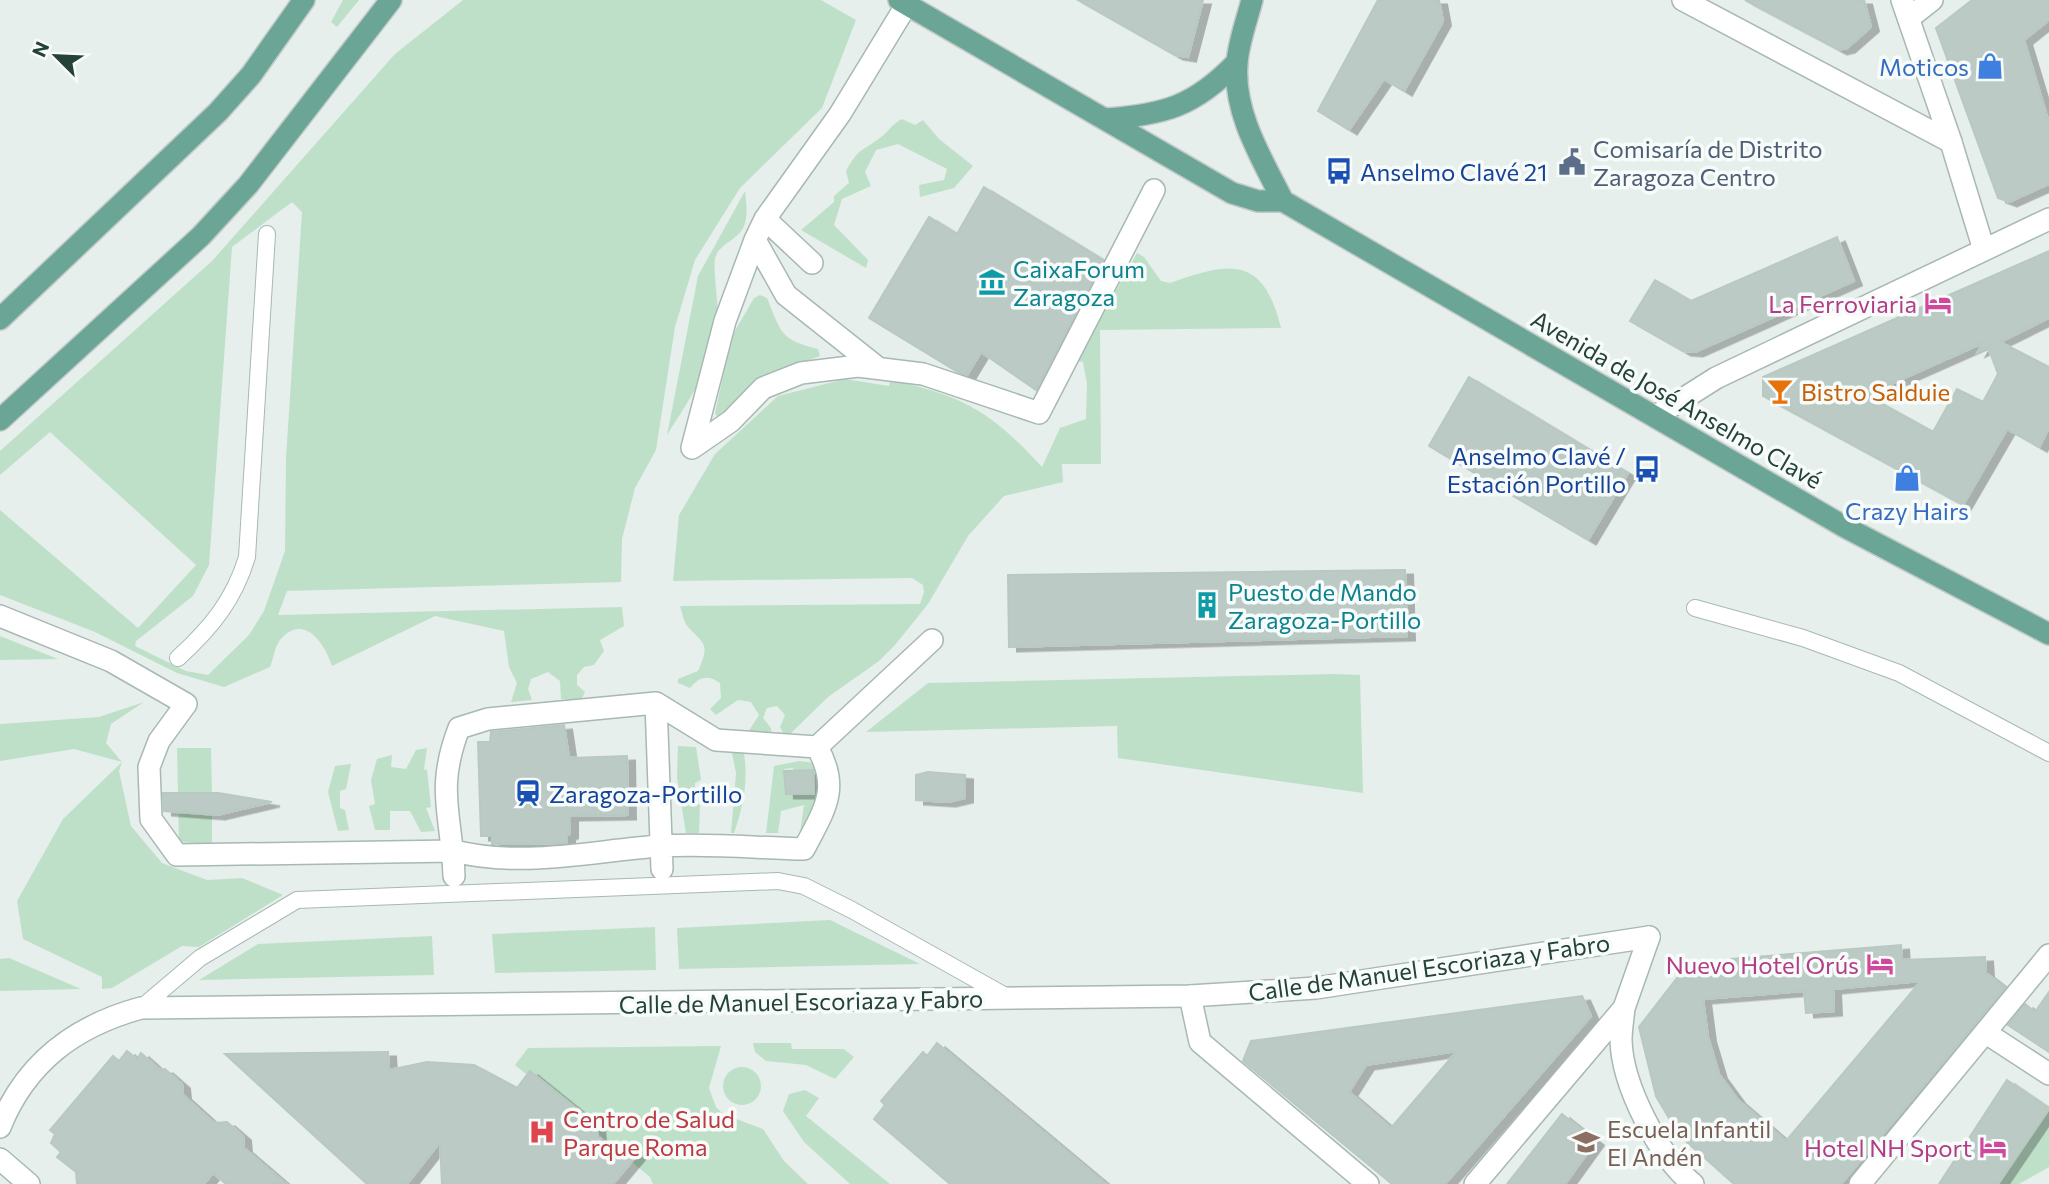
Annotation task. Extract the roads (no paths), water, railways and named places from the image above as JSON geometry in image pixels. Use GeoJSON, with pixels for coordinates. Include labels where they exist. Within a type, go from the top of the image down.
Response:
{"type":"FeatureCollection","features":[{"type":"Feature","properties":{"kind":"main road"},"geometry":{"type":"LineString","coordinates":[[0,319],[218,112],[251,75],[304,0]]}},
{"type":"Feature","properties":{"kind":"main road"},"geometry":{"type":"LineString","coordinates":[[0,420],[201,236],[248,185],[391,0]]}},
{"type":"Feature","properties":{"kind":"main road"},"geometry":{"type":"LineString","coordinates":[[1251,0],[1237,62],[1238,94],[1248,129],[1283,201]]}},
{"type":"Feature","properties":{"kind":"main road","name":"Avenida de José Anselmo Clavé"},"geometry":{"type":"LineString","coordinates":[[903,2],[1232,193],[1258,201],[1283,201],[1881,547],[2049,634]]}},
{"type":"Feature","properties":{"kind":"main road"},"geometry":{"type":"LineString","coordinates":[[1105,118],[1155,114],[1188,103],[1219,80],[1237,62]]}},
{"type":"Feature","properties":{"kind":"street"},"geometry":{"type":"LineString","coordinates":[[1683,0],[1951,142]]}},
{"type":"Feature","properties":{"kind":"street"},"geometry":{"type":"LineString","coordinates":[[1931,0],[1906,9],[1984,250]]}},
{"type":"Feature","properties":{"kind":"street"},"geometry":{"type":"LineString","coordinates":[[903,2],[840,114],[765,219],[755,240],[725,321],[692,448],[731,421],[763,388],[801,373],[858,366],[923,374],[1039,413],[1154,190]]}},
{"type":"Feature","properties":{"kind":"street"},"geometry":{"type":"LineString","coordinates":[[765,219],[812,264]]}},
{"type":"Feature","properties":{"kind":"street"},"geometry":{"type":"LineString","coordinates":[[1656,416],[1716,378],[2049,219]]}},
{"type":"Feature","properties":{"kind":"street"},"geometry":{"type":"LineString","coordinates":[[755,240],[786,295],[880,369]]}},
{"type":"Feature","properties":{"kind":"street"},"geometry":{"type":"LineString","coordinates":[[0,615],[111,661],[186,705],[159,741],[149,767],[152,819],[177,855],[454,851],[484,858],[572,857],[662,846],[804,849],[830,796],[828,766],[817,747]]}},
{"type":"Feature","properties":{"kind":"street"},"geometry":{"type":"LineString","coordinates":[[454,876],[454,851],[444,788],[449,755],[459,728],[488,719],[656,703],[716,740],[817,747],[932,640]]}},
{"type":"Feature","properties":{"kind":"street"},"geometry":{"type":"LineString","coordinates":[[656,703],[662,869]]}},
{"type":"Feature","properties":{"kind":"street","name":"Calle de Manuel Escoriaza y Fabro"},"geometry":{"type":"LineString","coordinates":[[0,1127],[30,1076],[46,1057],[105,1018],[141,1008],[1190,996],[1317,988],[1649,937],[1624,1008]]}},
{"type":"Feature","properties":{"kind":"street"},"geometry":{"type":"LineString","coordinates":[[1860,1184],[2049,955]]}},
{"type":"Feature","properties":{"kind":"street"},"geometry":{"type":"LineString","coordinates":[[1190,996],[1200,1042],[1368,1184]]}},
{"type":"Feature","properties":{"kind":"street"},"geometry":{"type":"LineString","coordinates":[[1475,1184],[1624,1008]]}},
{"type":"Feature","properties":{"kind":"street"},"geometry":{"type":"LineString","coordinates":[[1624,1008],[1621,1042],[1632,1090],[1658,1145],[1693,1184]]}},
{"type":"Feature","properties":{"kind":"street"},"geometry":{"type":"LineString","coordinates":[[1986,1033],[2049,1074]]}},
{"type":"Feature","properties":{"kind":"street"},"geometry":{"type":"LineString","coordinates":[[0,1160],[29,1184]]}},
{"type":"Feature","properties":{"kind":"lane"},"geometry":{"type":"LineString","coordinates":[[178,658],[219,618],[241,579],[247,556],[267,234]]}},
{"type":"Feature","properties":{"kind":"lane"},"geometry":{"type":"LineString","coordinates":[[1696,608],[1803,638],[1899,673],[2049,753]]}},
{"type":"Feature","properties":{"kind":"lane"},"geometry":{"type":"LineString","coordinates":[[141,1008],[219,945],[297,900],[778,881],[804,886],[852,910],[1009,998]]}},
{"type":"Feature","properties":{"kind":"place","name":"Moticos"},"geometry":{"type":"Point","coordinates":[1990,66]}},
{"type":"Feature","properties":{"kind":"place","name":"Comisaría de Distrito Zaragoza Centro"},"geometry":{"type":"Point","coordinates":[1572,162]}},
{"type":"Feature","properties":{"kind":"place","name":"Anselmo Clavé 21"},"geometry":{"type":"Point","coordinates":[1339,171]}},
{"type":"Feature","properties":{"kind":"place","name":"CaixaForum Zaragoza"},"geometry":{"type":"Point","coordinates":[992,282]}},
{"type":"Feature","properties":{"kind":"place","name":"La Ferroviaria"},"geometry":{"type":"Point","coordinates":[1938,303]}},
{"type":"Feature","properties":{"kind":"place","name":"Bistro Salduie"},"geometry":{"type":"Point","coordinates":[1780,391]}},
{"type":"Feature","properties":{"kind":"place","name":"Anselmo Clavé / Estación Portillo"},"geometry":{"type":"Point","coordinates":[1647,469]}},
{"type":"Feature","properties":{"kind":"place","name":"Crazy Hairs"},"geometry":{"type":"Point","coordinates":[1907,478]}},
{"type":"Feature","properties":{"kind":"place","name":"Puesto de Mando Zaragoza-Portillo"},"geometry":{"type":"Point","coordinates":[1207,605]}},
{"type":"Feature","properties":{"kind":"place","name":"Zaragoza-Portillo"},"geometry":{"type":"Point","coordinates":[528,793]}},
{"type":"Feature","properties":{"kind":"place","name":"Nuevo Hotel Orús"},"geometry":{"type":"Point","coordinates":[1880,964]}},
{"type":"Feature","properties":{"kind":"place","name":"Centro de Salud Parque Roma"},"geometry":{"type":"Point","coordinates":[542,1132]}},
{"type":"Feature","properties":{"kind":"place","name":"Escuela Infantil El Andén"},"geometry":{"type":"Point","coordinates":[1586,1142]}},
{"type":"Feature","properties":{"kind":"place","name":"Hotel NH Sport"},"geometry":{"type":"Point","coordinates":[1993,1147]}}]}
